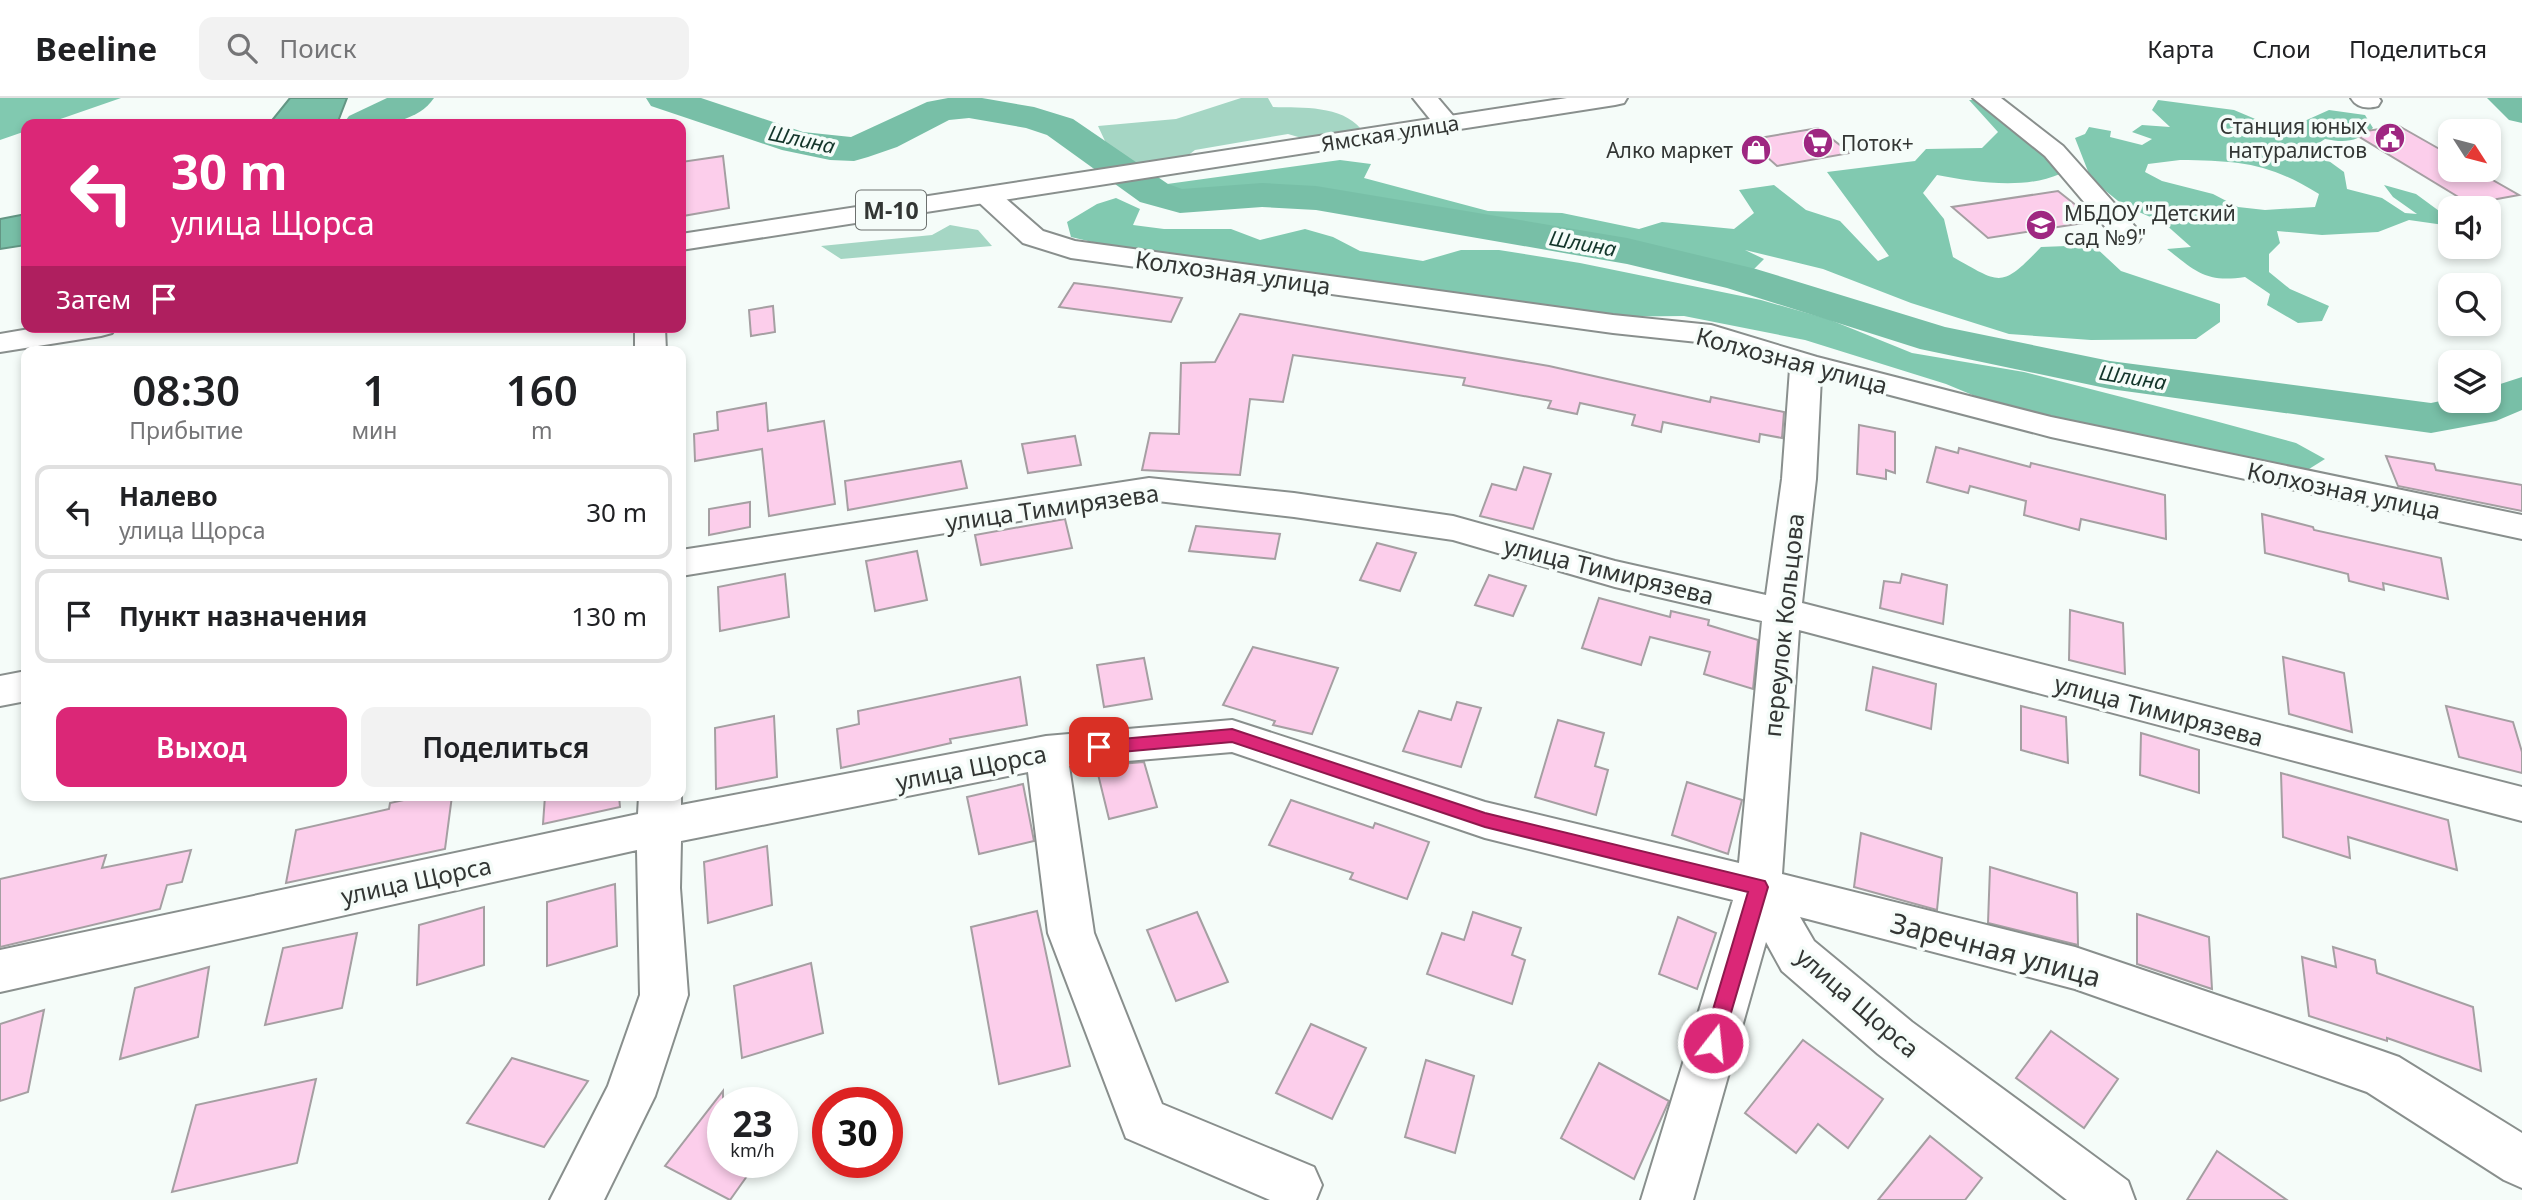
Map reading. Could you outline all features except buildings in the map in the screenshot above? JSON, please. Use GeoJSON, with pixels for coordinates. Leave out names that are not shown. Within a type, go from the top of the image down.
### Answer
{"type":"FeatureCollection","features":[{"type":"Feature","properties":{"kind":"main road"},"geometry":{"type":"LineString","coordinates":[[1425,98],[1447,124]]}},
{"type":"Feature","properties":{"kind":"main road","name":"Ямская улица"},"geometry":{"type":"LineString","coordinates":[[986,196],[1615,98]]}},
{"type":"Feature","properties":{"kind":"main road"},"geometry":{"type":"LineString","coordinates":[[1985,98],[2054,150],[2128,236]]}},
{"type":"Feature","properties":{"kind":"main road","name":"М-10"},"geometry":{"type":"LineString","coordinates":[[686,241],[986,196]]}},
{"type":"Feature","properties":{"kind":"main road","name":"Колхозная улица"},"geometry":{"type":"LineString","coordinates":[[986,196],[1033,237],[1071,249],[1600,323],[1711,334],[1806,364],[2051,427],[2522,527]]}},
{"type":"Feature","properties":{"kind":"main road"},"geometry":{"type":"LineString","coordinates":[[0,343],[63,333]]}},
{"type":"Feature","properties":{"kind":"main road","name":"переулок Кольцова"},"geometry":{"type":"LineString","coordinates":[[1759,887],[1782,612],[1798,479],[1806,364]]}},
{"type":"Feature","properties":{"kind":"main road","name":"улица Тимирязева"},"geometry":{"type":"LineString","coordinates":[[686,562],[1149,489],[1294,505],[1453,528],[1615,574],[1782,612],[2522,804]]}},
{"type":"Feature","properties":{"kind":"main road"},"geometry":{"type":"LineString","coordinates":[[0,691],[21,687]]}},
{"type":"Feature","properties":{"kind":"main road","name":"улица Щорса"},"geometry":{"type":"LineString","coordinates":[[0,971],[660,812],[1046,752],[1232,736],[1485,820],[1759,887],[1798,956],[1895,1038],[2109,1200]]}},
{"type":"Feature","properties":{"kind":"main road"},"geometry":{"type":"LineString","coordinates":[[1046,752],[1071,933],[1144,1121],[1296,1185]]}},
{"type":"Feature","properties":{"kind":"main road"},"geometry":{"type":"LineString","coordinates":[[576,1200],[630,1096],[664,995],[658,888],[660,812]]}},
{"type":"Feature","properties":{"kind":"main road"},"geometry":{"type":"LineString","coordinates":[[1667,1200],[1759,887]]}},
{"type":"Feature","properties":{"kind":"main road","name":"Заречная улица"},"geometry":{"type":"LineString","coordinates":[[1759,887],[2075,968],[2382,1074],[2522,1162]]}},
{"type":"Feature","properties":{"kind":"shaded area"},"geometry":{"type":"Polygon","coordinates":[[[0,98],[121,98],[60,119],[21,119],[21,133],[0,140],[0,98]]]}},
{"type":"Feature","properties":{"kind":"shaded area"},"geometry":{"type":"Polygon","coordinates":[[[290,98],[347,98],[339,119],[273,119],[290,98]]]}},
{"type":"Feature","properties":{"kind":"shaded area"},"geometry":{"type":"Polygon","coordinates":[[[1241,98],[1268,98],[1273,107],[1321,109],[1353,121],[1361,129],[1305,139],[1288,134],[1195,150],[1182,160],[1133,166],[1111,154],[1098,126],[1176,119],[1241,98]]]}},
{"type":"Feature","properties":{"kind":"shaded area"},"geometry":{"type":"Polygon","coordinates":[[[1969,100],[1979,100],[2046,151],[2060,174],[2031,182],[2015,183],[1983,182],[1937,175],[1923,193],[1944,219],[1953,257],[1981,273],[2000,278],[2017,270],[2041,247],[2093,245],[2121,271],[2220,304],[2220,322],[2196,339],[2091,340],[2009,334],[1911,303],[1823,269],[1745,250],[1764,259],[1752,271],[1568,234],[1335,195],[1286,188],[1182,197],[1160,185],[1340,160],[1371,164],[1364,178],[1488,211],[1562,213],[1639,229],[1662,222],[1734,229],[1754,213],[1739,190],[1774,185],[1806,210],[1840,221],[1878,261],[1889,256],[1827,172],[1915,161],[1926,149],[1982,148],[1998,132],[1969,100]]]}},
{"type":"Feature","properties":{"kind":"shaded area"},"geometry":{"type":"Polygon","coordinates":[[[2158,100],[2234,110],[2260,121],[2300,123],[2329,110],[2365,115],[2373,128],[2362,136],[2345,141],[2325,139],[2311,148],[2344,172],[2347,189],[2382,198],[2405,213],[2417,214],[2393,197],[2384,185],[2416,194],[2438,210],[2438,224],[2409,220],[2378,232],[2322,235],[2277,231],[2280,243],[2269,254],[2269,272],[2290,289],[2329,306],[2322,321],[2298,323],[2267,305],[2270,294],[2245,277],[2211,277],[2194,270],[2167,249],[2191,247],[2164,223],[2123,205],[2091,179],[2075,138],[2085,134],[2089,127],[2111,131],[2110,137],[2142,145],[2152,139],[2132,132],[2142,125],[2170,127],[2152,110],[2158,100]],[[2180,160],[2148,164],[2145,172],[2162,181],[2213,194],[2238,207],[2265,210],[2315,207],[2319,194],[2301,183],[2268,169],[2236,163],[2180,160]]]}},
{"type":"Feature","properties":{"kind":"shaded area"},"geometry":{"type":"Polygon","coordinates":[[[1116,198],[1140,209],[1133,225],[1164,229],[1231,229],[1260,240],[1305,229],[1333,237],[1360,251],[1423,261],[1461,250],[1499,250],[1580,263],[1761,300],[1828,319],[1912,353],[2024,372],[2215,421],[2296,443],[2325,459],[2309,469],[2262,466],[1999,406],[1946,384],[1805,340],[1684,316],[1590,317],[1105,245],[1071,237],[1067,222],[1097,204],[1116,198]]]}},
{"type":"Feature","properties":{"kind":"shaded area"},"geometry":{"type":"Polygon","coordinates":[[[21,215],[21,246],[0,249],[0,219],[21,215]]]}},
{"type":"Feature","properties":{"kind":"shaded area"},"geometry":{"type":"Polygon","coordinates":[[[950,225],[978,230],[992,246],[841,259],[821,246],[932,235],[950,225]]]}},
{"type":"Feature","properties":{"kind":"waterway","name":"Шлина"},"geometry":{"type":"LineString","coordinates":[[372,119],[416,98]]}},
{"type":"Feature","properties":{"kind":"waterway","name":"Шлина"},"geometry":{"type":"LineString","coordinates":[[664,98],[796,142],[830,148],[854,149],[883,139],[940,110],[969,107],[1034,118],[1060,127],[1154,193],[1180,201],[1262,195],[1316,198],[1627,251],[1741,278],[1936,339],[2110,375],[2431,418],[2479,410],[2522,392]]}},
{"type":"Feature","properties":{"kind":"waterway","name":"Шлина"},"geometry":{"type":"LineString","coordinates":[[2505,98],[2522,112]]}},
{"type":"Feature","properties":{"kind":"place","name":"Станция юных натуралистов"},"geometry":{"type":"Point","coordinates":[2390,138]}},
{"type":"Feature","properties":{"kind":"place","name":"Поток+"},"geometry":{"type":"Point","coordinates":[1818,143]}},
{"type":"Feature","properties":{"kind":"place","name":"Алко маркет"},"geometry":{"type":"Point","coordinates":[1756,150]}},
{"type":"Feature","properties":{"kind":"place","name":"МБДОУ \"Детский сад №9\""},"geometry":{"type":"Point","coordinates":[2041,225]}},
{"type":"Feature","properties":{"kind":"route"},"geometry":{"type":"LineString","coordinates":[[1099,747],[1232,736],[1485,820],[1759,887],[1713,1043]]}}]}
